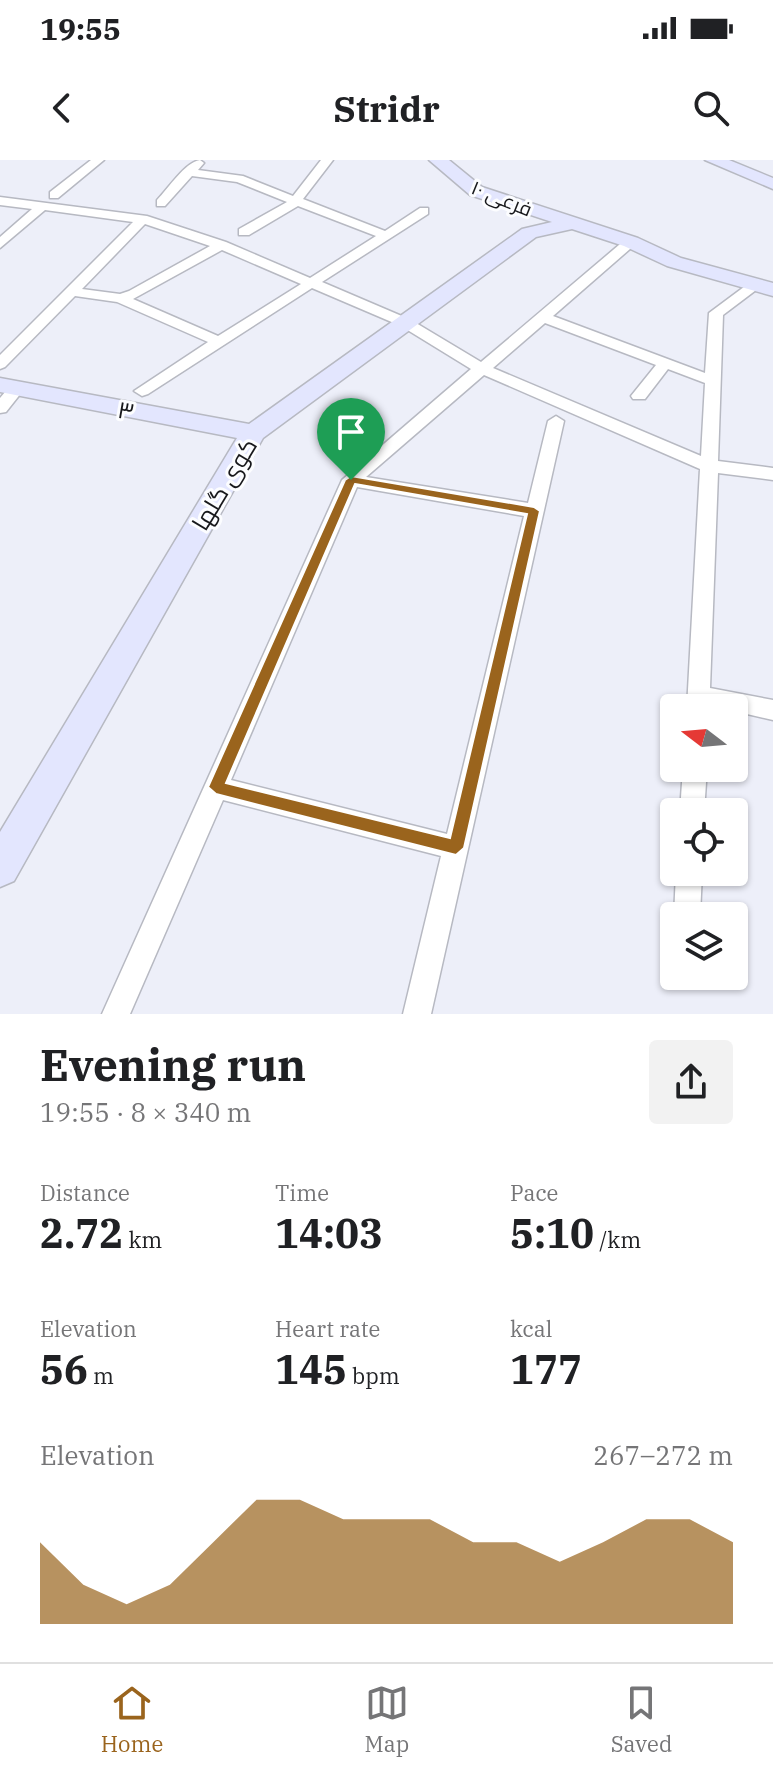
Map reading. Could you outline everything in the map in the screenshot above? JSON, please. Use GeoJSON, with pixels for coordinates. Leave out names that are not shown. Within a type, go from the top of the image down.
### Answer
{"type":"FeatureCollection","features":[{"type":"Feature","properties":{"kind":"street"},"geometry":{"type":"LineString","coordinates":[[54,195],[98,160]]}},
{"type":"Feature","properties":{"kind":"street"},"geometry":{"type":"LineString","coordinates":[[161,203],[201,160]]}},
{"type":"Feature","properties":{"kind":"street"},"geometry":{"type":"LineString","coordinates":[[244,232],[294,203],[327,160]]}},
{"type":"Feature","properties":{"kind":"street","name":"فرعی ۱۰"},"geometry":{"type":"LineString","coordinates":[[438,160],[476,191],[532,222]]}},
{"type":"Feature","properties":{"kind":"street"},"geometry":{"type":"LineString","coordinates":[[714,160],[773,184]]}},
{"type":"Feature","properties":{"kind":"street"},"geometry":{"type":"LineString","coordinates":[[753,160],[773,168]]}},
{"type":"Feature","properties":{"kind":"street"},"geometry":{"type":"LineString","coordinates":[[188,172],[239,179],[294,203],[387,236]]}},
{"type":"Feature","properties":{"kind":"street"},"geometry":{"type":"LineString","coordinates":[[0,201],[143,219],[221,245],[406,323],[482,369],[709,466],[773,474]]}},
{"type":"Feature","properties":{"kind":"street"},"geometry":{"type":"LineString","coordinates":[[0,244],[41,207]]}},
{"type":"Feature","properties":{"kind":"street"},"geometry":{"type":"LineString","coordinates":[[142,391],[424,211]]}},
{"type":"Feature","properties":{"kind":"street"},"geometry":{"type":"LineString","coordinates":[[0,364],[143,219]]}},
{"type":"Feature","properties":{"kind":"street","name":"کوی گلها"},"geometry":{"type":"LineString","coordinates":[[0,868],[253,433],[406,323],[532,222],[573,223],[631,242]]}},
{"type":"Feature","properties":{"kind":"street"},"geometry":{"type":"LineString","coordinates":[[116,1014],[351,480],[631,242],[674,262],[765,287]]}},
{"type":"Feature","properties":{"kind":"street"},"geometry":{"type":"LineString","coordinates":[[120,298],[134,294],[221,245]]}},
{"type":"Feature","properties":{"kind":"street"},"geometry":{"type":"LineString","coordinates":[[698,694],[716,313],[765,287]]}},
{"type":"Feature","properties":{"kind":"street"},"geometry":{"type":"LineString","coordinates":[[73,292],[120,298],[218,341]]}},
{"type":"Feature","properties":{"kind":"street"},"geometry":{"type":"LineString","coordinates":[[543,317],[713,381]]}},
{"type":"Feature","properties":{"kind":"street"},"geometry":{"type":"LineString","coordinates":[[639,396],[665,363]]}},
{"type":"Feature","properties":{"kind":"street"},"geometry":{"type":"LineString","coordinates":[[0,408],[9,387]]}},
{"type":"Feature","properties":{"kind":"street","name":"۳"},"geometry":{"type":"LineString","coordinates":[[9,387],[253,433]]}},
{"type":"Feature","properties":{"kind":"street"},"geometry":{"type":"LineString","coordinates":[[417,1014],[556,421]]}},
{"type":"Feature","properties":{"kind":"street"},"geometry":{"type":"LineString","coordinates":[[351,480],[534,511]]}},
{"type":"Feature","properties":{"kind":"street"},"geometry":{"type":"LineString","coordinates":[[748,707],[773,710]]}},
{"type":"Feature","properties":{"kind":"street"},"geometry":{"type":"LineString","coordinates":[[216,787],[456,848]]}},
{"type":"Feature","properties":{"kind":"route"},"geometry":{"type":"LineString","coordinates":[[351,480],[534,511],[456,848],[216,787],[351,480]]}}]}
